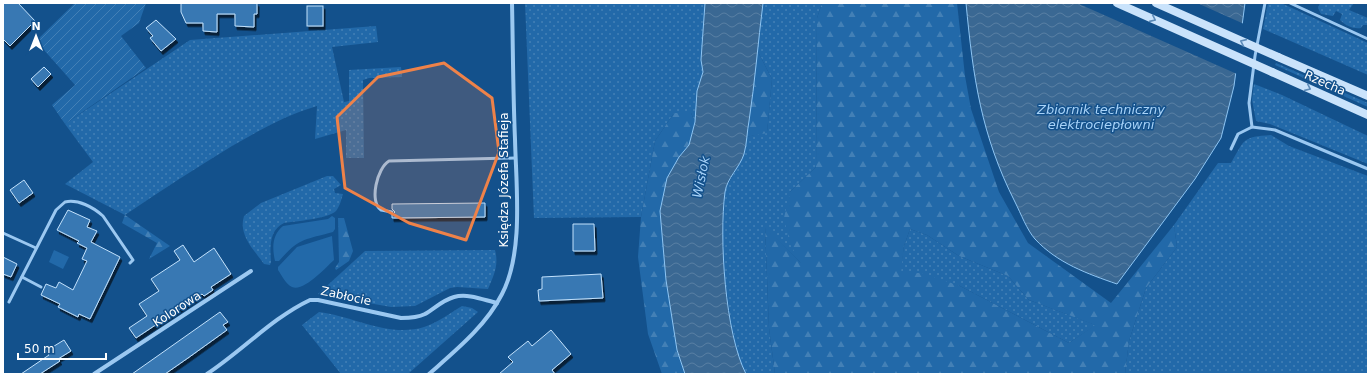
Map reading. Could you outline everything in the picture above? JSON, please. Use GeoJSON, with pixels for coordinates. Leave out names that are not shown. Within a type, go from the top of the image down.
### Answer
{"type":"FeatureCollection","features":[{"type":"Feature","properties":{"kind":"main road","name":"Rzecha"},"geometry":{"type":"LineString","coordinates":[[1117,3],[1368,115]]}},
{"type":"Feature","properties":{"kind":"main road","name":"Rzecha"},"geometry":{"type":"LineString","coordinates":[[1156,3],[1278,58],[1368,96]]}},
{"type":"Feature","properties":{"kind":"street","name":"Księdza Józefa Stafieja"},"geometry":{"type":"LineString","coordinates":[[429,374],[479,326],[497,303],[509,278],[516,239],[512,3]]}},
{"type":"Feature","properties":{"kind":"street","name":"Kolorowa"},"geometry":{"type":"LineString","coordinates":[[94,374],[251,271]]}},
{"type":"Feature","properties":{"kind":"street","name":"Zabłocie"},"geometry":{"type":"LineString","coordinates":[[207,374],[236,354],[254,337],[310,300],[318,300],[401,318],[413,318],[424,314],[445,300],[456,296],[465,296],[497,303]]}},
{"type":"Feature","properties":{"kind":"lane"},"geometry":{"type":"LineString","coordinates":[[1252,127],[1249,103],[1255,56],[1265,3]]}},
{"type":"Feature","properties":{"kind":"lane"},"geometry":{"type":"LineString","coordinates":[[1290,3],[1368,39]]}},
{"type":"Feature","properties":{"kind":"lane"},"geometry":{"type":"LineString","coordinates":[[1230,149],[1238,134],[1252,127],[1275,130],[1368,169]]}},
{"type":"Feature","properties":{"kind":"lane"},"geometry":{"type":"LineString","coordinates":[[392,212],[381,210],[376,203],[378,175],[381,168],[389,161],[515,158]]}},
{"type":"Feature","properties":{"kind":"lane"},"geometry":{"type":"LineString","coordinates":[[10,302],[36,248],[60,205],[70,201],[77,201],[103,216],[133,260],[130,263]]}},
{"type":"Feature","properties":{"kind":"lane"},"geometry":{"type":"LineString","coordinates":[[3,233],[36,248]]}},
{"type":"Feature","properties":{"kind":"lane"},"geometry":{"type":"LineString","coordinates":[[22,277],[41,287]]}},
{"type":"Feature","properties":{"kind":"highlighted area"},"geometry":{"type":"Polygon","coordinates":[[[444,63],[492,98],[499,152],[466,240],[409,223],[345,188],[337,117],[378,77],[444,63]]]}},
{"type":"Feature","properties":{"kind":"green space"},"geometry":{"type":"Polygon","coordinates":[[[75,3],[146,3],[139,23],[121,36],[146,68],[65,124],[52,105],[75,85],[36,41],[75,3]]]}},
{"type":"Feature","properties":{"kind":"green space"},"geometry":{"type":"Polygon","coordinates":[[[525,3],[705,3],[701,60],[703,72],[697,91],[695,122],[691,113],[674,113],[655,141],[641,217],[534,218],[525,3]]]}},
{"type":"Feature","properties":{"kind":"green space"},"geometry":{"type":"Polygon","coordinates":[[[763,3],[822,3],[817,18],[816,167],[790,192],[803,265],[765,227],[769,328],[775,374],[746,374],[739,361],[731,322],[725,279],[723,236],[725,190],[744,154],[746,137],[767,132],[772,79],[757,50],[763,3]]]}},
{"type":"Feature","properties":{"kind":"green space"},"geometry":{"type":"Polygon","coordinates":[[[822,3],[957,3],[965,76],[971,109],[999,192],[1028,243],[1111,303],[1174,225],[1177,247],[1146,288],[1129,341],[1125,374],[775,374],[769,328],[765,226],[801,263],[790,244],[784,218],[790,192],[816,167],[817,18],[822,3]],[[910,229],[904,246],[901,273],[922,273],[960,286],[1069,343],[1095,325],[1029,300],[1008,276],[959,256],[927,235],[910,229]]]}},
{"type":"Feature","properties":{"kind":"green space"},"geometry":{"type":"Polygon","coordinates":[[[1268,3],[1281,3],[1368,43],[1368,75],[1263,29],[1268,3]]]}},
{"type":"Feature","properties":{"kind":"green space"},"geometry":{"type":"Polygon","coordinates":[[[1320,3],[1354,3],[1349,10],[1368,18],[1368,25],[1363,25],[1361,28],[1350,27],[1340,20],[1342,14],[1336,11],[1333,16],[1321,14],[1318,8],[1320,3]]]}},
{"type":"Feature","properties":{"kind":"green space"},"geometry":{"type":"Polygon","coordinates":[[[376,26],[378,42],[332,47],[344,102],[349,101],[349,70],[401,67],[402,77],[369,78],[363,80],[364,158],[346,158],[346,130],[315,139],[317,106],[284,118],[242,140],[125,215],[65,184],[93,162],[65,124],[190,40],[376,26]]]}},
{"type":"Feature","properties":{"kind":"green space"},"geometry":{"type":"Polygon","coordinates":[[[757,50],[772,79],[767,133],[746,137],[757,50]]]}},
{"type":"Feature","properties":{"kind":"green space"},"geometry":{"type":"Polygon","coordinates":[[[1276,63],[1368,103],[1368,107],[1275,65],[1276,63]]]}},
{"type":"Feature","properties":{"kind":"green space"},"geometry":{"type":"Polygon","coordinates":[[[1254,84],[1282,95],[1368,136],[1368,164],[1270,124],[1256,121],[1252,100],[1254,84]]]}},
{"type":"Feature","properties":{"kind":"green space"},"geometry":{"type":"Polygon","coordinates":[[[674,113],[691,113],[695,122],[689,145],[679,157],[660,211],[677,350],[685,374],[662,374],[648,334],[638,257],[641,217],[655,141],[674,113]]]}},
{"type":"Feature","properties":{"kind":"green space"},"geometry":{"type":"Polygon","coordinates":[[[1271,135],[1289,146],[1368,176],[1368,374],[1125,374],[1129,341],[1146,288],[1177,247],[1174,225],[1218,163],[1231,163],[1242,144],[1249,138],[1271,135]]]}},
{"type":"Feature","properties":{"kind":"green space"},"geometry":{"type":"Polygon","coordinates":[[[327,176],[333,176],[341,185],[334,189],[335,193],[343,194],[336,211],[326,216],[284,223],[279,226],[273,234],[270,251],[270,265],[264,264],[245,236],[243,230],[244,216],[261,203],[327,176]]]}},
{"type":"Feature","properties":{"kind":"green space"},"geometry":{"type":"Polygon","coordinates":[[[125,215],[170,246],[149,259],[157,243],[122,223],[125,215]]]}},
{"type":"Feature","properties":{"kind":"green space"},"geometry":{"type":"Polygon","coordinates":[[[332,216],[335,218],[335,229],[333,232],[308,239],[297,244],[279,261],[275,261],[273,251],[274,242],[277,233],[283,226],[328,219],[332,216]]]}},
{"type":"Feature","properties":{"kind":"green space"},"geometry":{"type":"Polygon","coordinates":[[[338,218],[344,218],[353,251],[349,261],[336,270],[335,268],[339,262],[338,218]]]}},
{"type":"Feature","properties":{"kind":"green space"},"geometry":{"type":"Polygon","coordinates":[[[910,229],[927,235],[959,256],[1008,276],[1029,300],[1096,325],[1069,343],[960,286],[900,273],[904,246],[910,229]]]}},
{"type":"Feature","properties":{"kind":"green space"},"geometry":{"type":"Polygon","coordinates":[[[332,236],[334,260],[308,283],[297,288],[292,287],[284,280],[278,270],[278,267],[297,247],[332,236]]]}},
{"type":"Feature","properties":{"kind":"green space"},"geometry":{"type":"Polygon","coordinates":[[[54,250],[69,257],[63,269],[49,262],[54,250]]]}},
{"type":"Feature","properties":{"kind":"green space"},"geometry":{"type":"Polygon","coordinates":[[[495,250],[496,265],[488,289],[450,288],[415,306],[391,307],[318,294],[365,251],[495,250]]]}},
{"type":"Feature","properties":{"kind":"green space"},"geometry":{"type":"Polygon","coordinates":[[[462,306],[472,308],[478,312],[408,374],[341,374],[302,325],[319,312],[385,328],[411,330],[434,323],[462,306]]]}},
{"type":"Feature","properties":{"kind":"water","name":"Wisłok"},"geometry":{"type":"Polygon","coordinates":[[[705,3],[763,3],[745,150],[740,163],[726,187],[723,211],[723,259],[725,285],[733,335],[746,374],[685,374],[677,350],[666,280],[660,211],[667,178],[679,157],[689,145],[695,122],[697,91],[703,72],[701,60],[705,3]]]}},
{"type":"Feature","properties":{"kind":"water","name":"Zbiornik techniczny elektrociepłowni"},"geometry":{"type":"Polygon","coordinates":[[[966,3],[1245,3],[1234,86],[1221,138],[1195,179],[1117,284],[1084,272],[1053,255],[1035,239],[1027,227],[1003,177],[986,129],[980,105],[972,56],[966,3]]]}},
{"type":"Feature","properties":{"kind":"pier"},"geometry":{"type":"Polygon","coordinates":[[[1077,3],[1197,3],[1244,24],[1237,74],[1077,3]]]}},
{"type":"Feature","properties":{"kind":"building"},"geometry":{"type":"Polygon","coordinates":[[[3,3],[18,3],[35,21],[10,46],[3,39],[3,3]]]}},
{"type":"Feature","properties":{"kind":"building"},"geometry":{"type":"Polygon","coordinates":[[[181,3],[257,3],[257,14],[254,14],[254,27],[235,26],[235,14],[217,14],[217,32],[203,31],[203,23],[186,23],[181,12],[181,3]]]}},
{"type":"Feature","properties":{"kind":"building"},"geometry":{"type":"Polygon","coordinates":[[[307,6],[323,6],[323,26],[307,26],[307,6]]]}},
{"type":"Feature","properties":{"kind":"building"},"geometry":{"type":"Polygon","coordinates":[[[156,20],[176,39],[161,51],[150,38],[153,36],[146,28],[156,20]]]}},
{"type":"Feature","properties":{"kind":"building"},"geometry":{"type":"Polygon","coordinates":[[[44,67],[51,74],[38,87],[31,79],[44,67]]]}},
{"type":"Feature","properties":{"kind":"building"},"geometry":{"type":"Polygon","coordinates":[[[24,180],[33,193],[19,203],[10,190],[24,180]]]}},
{"type":"Feature","properties":{"kind":"building"},"geometry":{"type":"Polygon","coordinates":[[[485,203],[485,217],[392,218],[392,215],[395,212],[392,209],[392,204],[485,203]]]}},
{"type":"Feature","properties":{"kind":"building"},"geometry":{"type":"Polygon","coordinates":[[[68,210],[90,220],[87,227],[97,231],[91,242],[120,257],[90,319],[79,314],[78,317],[58,307],[60,304],[41,295],[46,284],[56,288],[59,282],[73,290],[87,261],[82,259],[87,248],[77,243],[79,241],[57,230],[68,210]]]}},
{"type":"Feature","properties":{"kind":"building"},"geometry":{"type":"Polygon","coordinates":[[[573,224],[594,224],[595,251],[573,251],[573,224]]]}},
{"type":"Feature","properties":{"kind":"building"},"geometry":{"type":"Polygon","coordinates":[[[183,245],[194,262],[214,248],[231,274],[211,287],[213,290],[204,296],[202,294],[136,338],[129,328],[147,316],[139,304],[159,291],[151,279],[180,260],[174,251],[183,245]]]}},
{"type":"Feature","properties":{"kind":"building"},"geometry":{"type":"Polygon","coordinates":[[[3,257],[17,264],[11,277],[3,274],[3,257]]]}},
{"type":"Feature","properties":{"kind":"building"},"geometry":{"type":"Polygon","coordinates":[[[601,274],[603,298],[539,301],[538,290],[542,289],[542,277],[601,274]]]}},
{"type":"Feature","properties":{"kind":"building"},"geometry":{"type":"Polygon","coordinates":[[[220,312],[228,322],[223,325],[227,330],[188,358],[165,374],[132,374],[220,312]]]}},
{"type":"Feature","properties":{"kind":"building"},"geometry":{"type":"Polygon","coordinates":[[[551,330],[571,354],[552,370],[555,374],[499,374],[513,362],[508,357],[528,341],[532,346],[551,330]]]}},
{"type":"Feature","properties":{"kind":"building"},"geometry":{"type":"Polygon","coordinates":[[[64,340],[71,351],[58,359],[60,361],[40,374],[21,374],[49,355],[46,351],[64,340]]]}}]}
